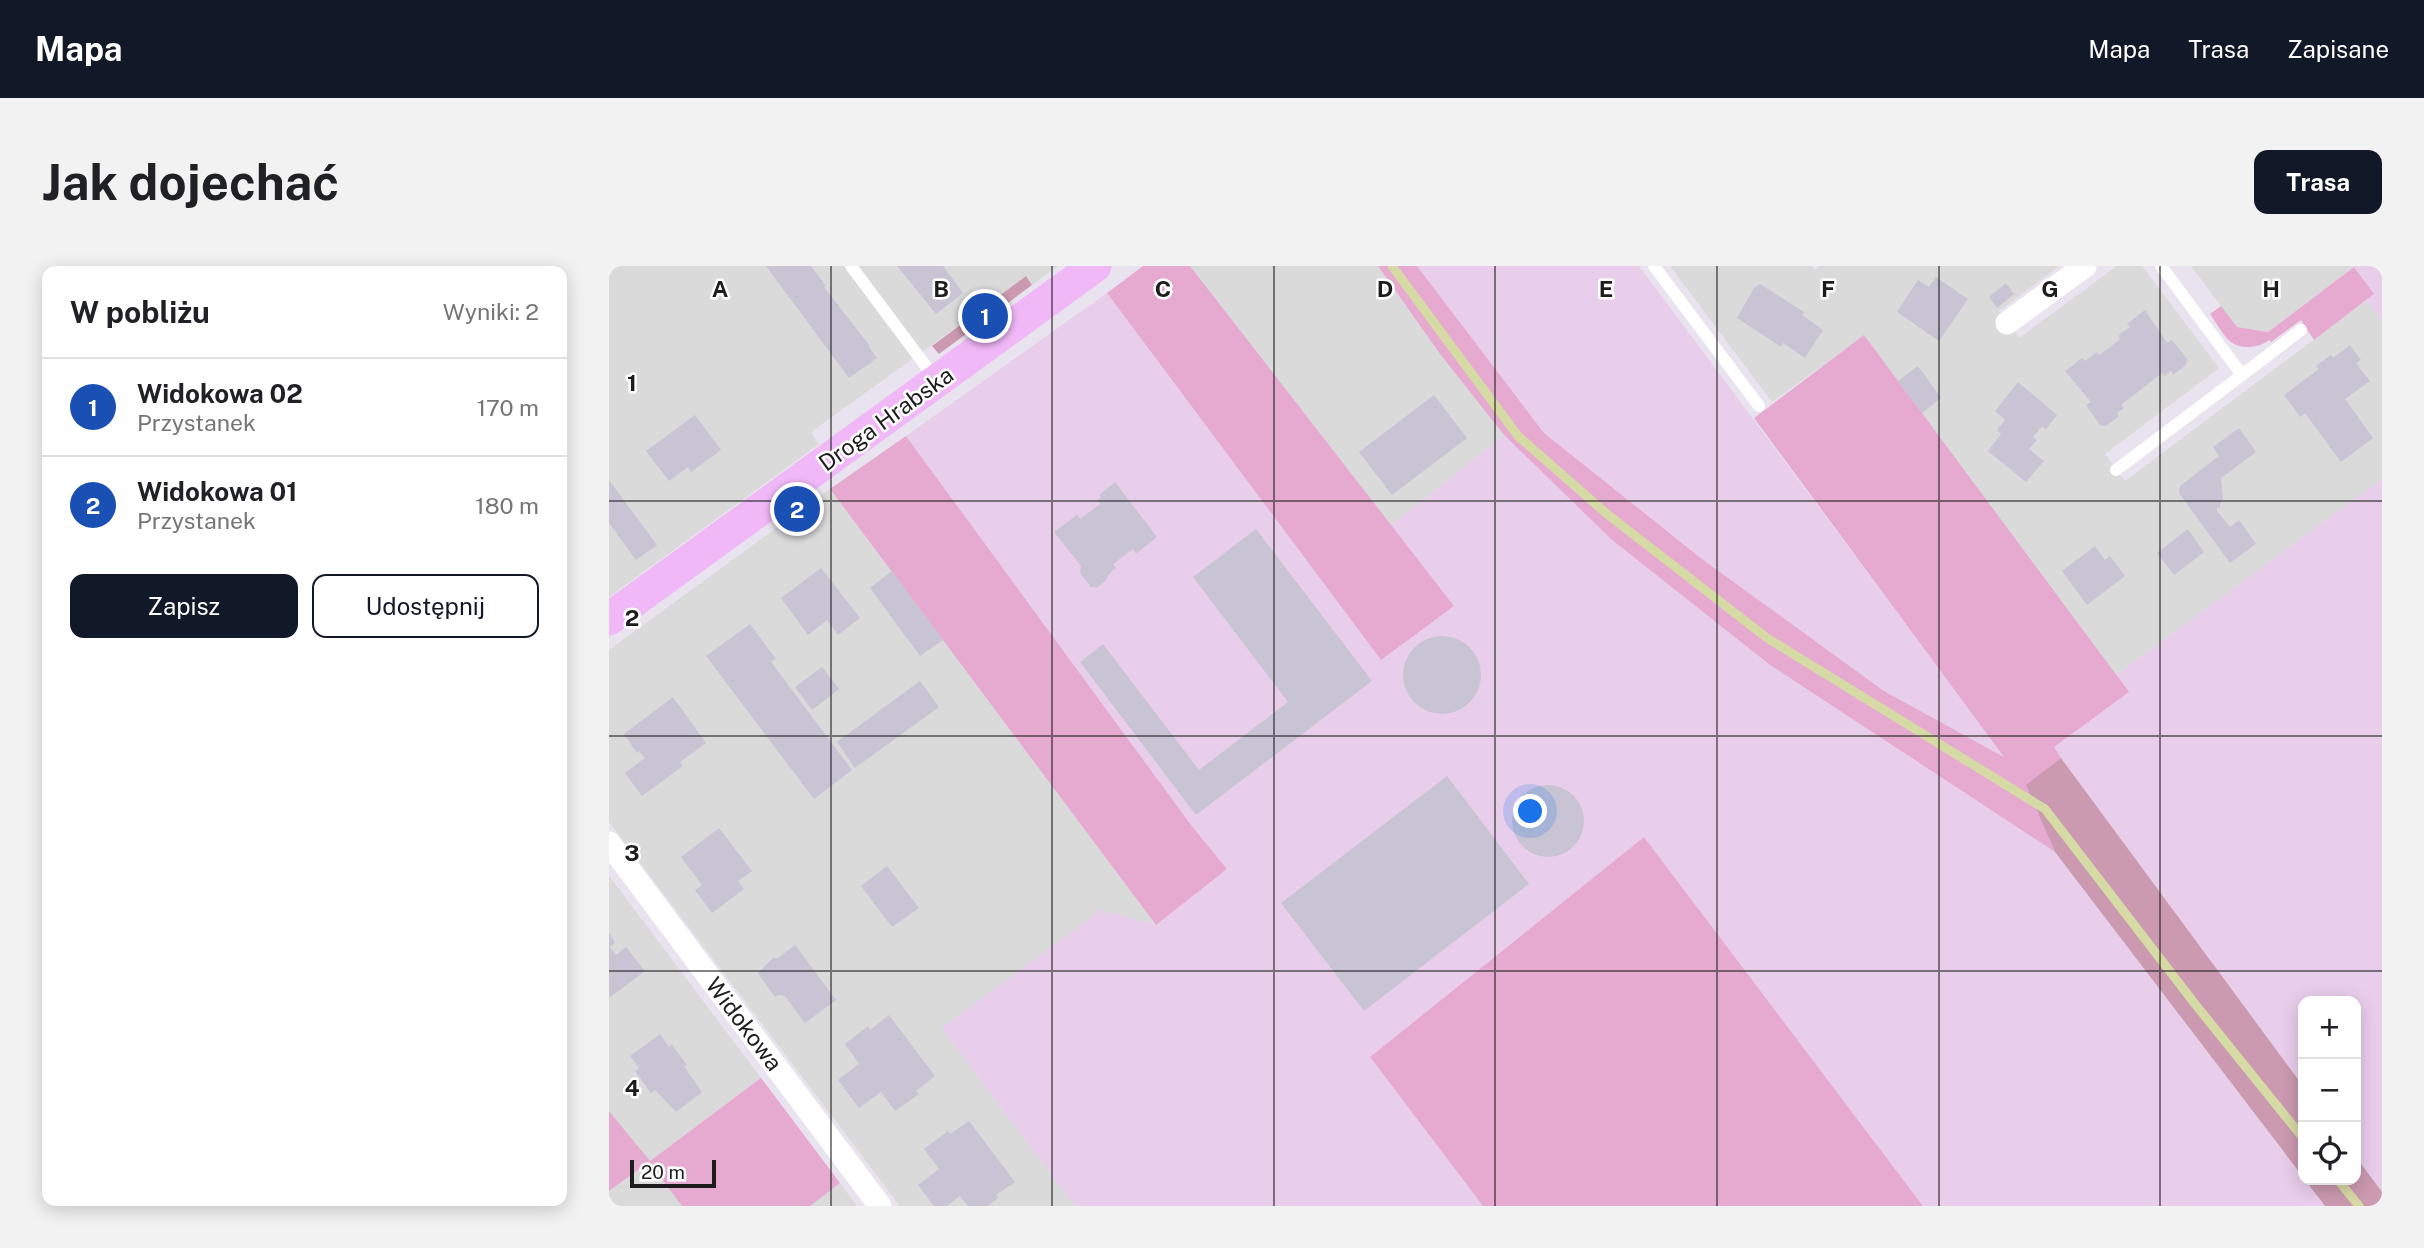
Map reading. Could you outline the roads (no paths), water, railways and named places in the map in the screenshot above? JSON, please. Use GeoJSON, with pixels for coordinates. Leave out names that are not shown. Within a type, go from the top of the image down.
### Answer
{"type":"FeatureCollection","features":[{"type":"Feature","properties":{"kind":"street","name":"Droga Hrabska"},"geometry":{"type":"LineString","coordinates":[[609,620],[1095,266]]}},
{"type":"Feature","properties":{"kind":"street"},"geometry":{"type":"LineString","coordinates":[[2007,323],[2085,266]]}},
{"type":"Feature","properties":{"kind":"street","name":"Widokowa"},"geometry":{"type":"LineString","coordinates":[[609,843],[880,1206]]}},
{"type":"Feature","properties":{"kind":"lane"},"geometry":{"type":"LineString","coordinates":[[851,266],[938,381]]}},
{"type":"Feature","properties":{"kind":"lane"},"geometry":{"type":"LineString","coordinates":[[1654,266],[1759,406]]}},
{"type":"Feature","properties":{"kind":"lane"},"geometry":{"type":"LineString","coordinates":[[2161,266],[2242,375]]}},
{"type":"Feature","properties":{"kind":"lane"},"geometry":{"type":"LineString","coordinates":[[2116,470],[2301,330]]}},
{"type":"Feature","properties":{"kind":"waterway"},"geometry":{"type":"LineString","coordinates":[[1392,266],[1518,436],[1607,514],[1767,638],[2045,809],[2195,1004],[2298,1132]]}},
{"type":"Feature","properties":{"kind":"waterway"},"geometry":{"type":"LineString","coordinates":[[2342,1185],[2359,1206]]}},
{"type":"Feature","properties":{"kind":"place","name":"Widokowa 02"},"geometry":{"type":"Point","coordinates":[985,316]}},
{"type":"Feature","properties":{"kind":"place","name":"Widokowa 01"},"geometry":{"type":"Point","coordinates":[797,509]}}]}
